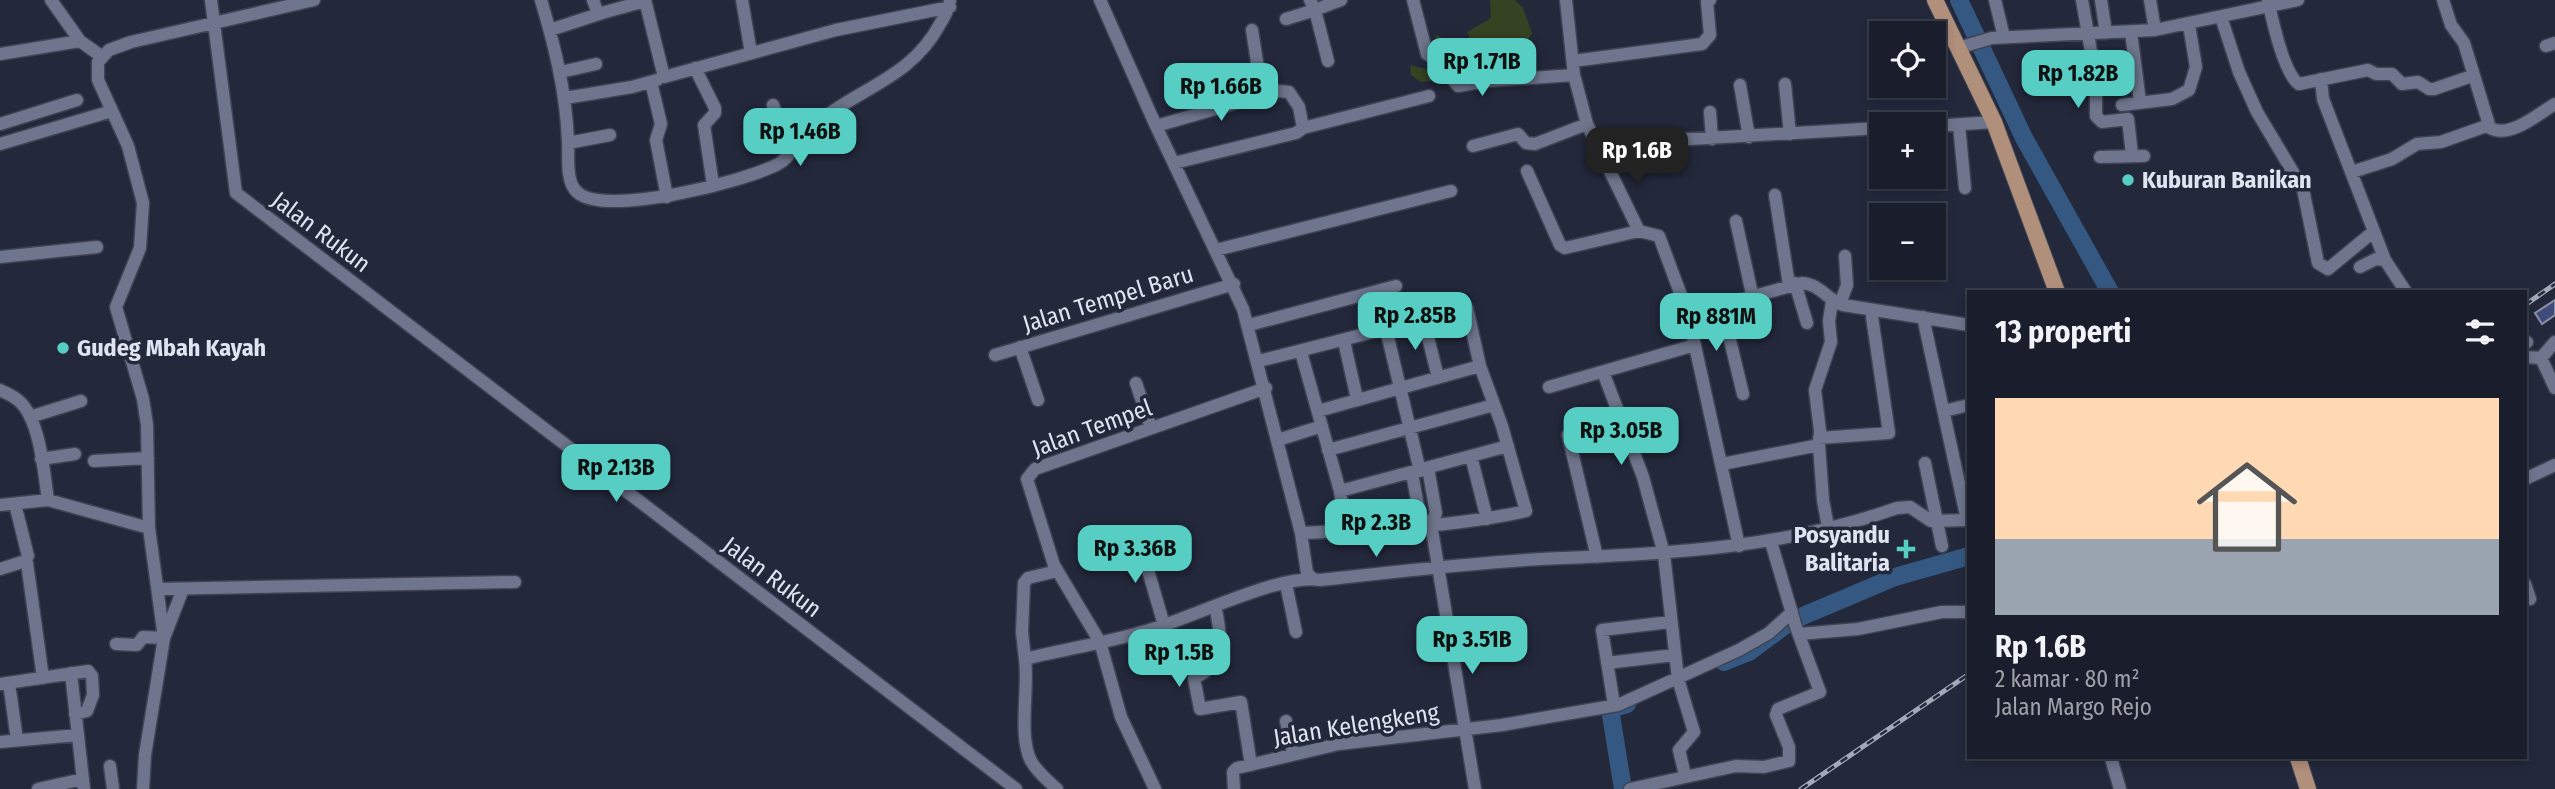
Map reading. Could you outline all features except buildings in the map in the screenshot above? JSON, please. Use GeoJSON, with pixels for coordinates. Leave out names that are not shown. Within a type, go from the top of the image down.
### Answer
{"type":"FeatureCollection","features":[{"type":"Feature","properties":{"kind":"main road"},"geometry":{"type":"LineString","coordinates":[[1935,0],[1972,43],[1994,122],[2056,290]]}},
{"type":"Feature","properties":{"kind":"main road"},"geometry":{"type":"LineString","coordinates":[[2298,759],[2308,789]]}},
{"type":"Feature","properties":{"kind":"street"},"geometry":{"type":"LineString","coordinates":[[51,0],[80,41],[102,56]]}},
{"type":"Feature","properties":{"kind":"street"},"geometry":{"type":"LineString","coordinates":[[211,0],[213,21]]}},
{"type":"Feature","properties":{"kind":"street"},"geometry":{"type":"LineString","coordinates":[[164,638],[149,528],[148,458],[143,399],[116,307],[140,248],[142,203],[134,164],[98,80],[98,62],[117,46],[213,21],[314,0]]}},
{"type":"Feature","properties":{"kind":"street"},"geometry":{"type":"LineString","coordinates":[[541,0],[561,72],[572,181],[578,193],[619,201],[667,197],[774,167],[822,118],[909,65],[935,35],[950,4]]}},
{"type":"Feature","properties":{"kind":"street"},"geometry":{"type":"LineString","coordinates":[[593,0],[597,11],[602,13]]}},
{"type":"Feature","properties":{"kind":"street"},"geometry":{"type":"LineString","coordinates":[[550,30],[645,0],[664,77]]}},
{"type":"Feature","properties":{"kind":"street"},"geometry":{"type":"LineString","coordinates":[[742,0],[751,53]]}},
{"type":"Feature","properties":{"kind":"street"},"geometry":{"type":"LineString","coordinates":[[1100,0],[1156,126],[1234,284],[1259,361],[1301,533],[1307,573],[1311,578]]}},
{"type":"Feature","properties":{"kind":"street"},"geometry":{"type":"LineString","coordinates":[[1286,19],[1312,5],[1341,0]]}},
{"type":"Feature","properties":{"kind":"street"},"geometry":{"type":"LineString","coordinates":[[1413,0],[1426,54],[1438,62],[1458,86],[1702,44],[1710,35],[1707,10],[1707,2],[1710,0]]}},
{"type":"Feature","properties":{"kind":"street"},"geometry":{"type":"LineString","coordinates":[[1566,0],[1574,68],[1587,124],[1605,156],[1639,231]]}},
{"type":"Feature","properties":{"kind":"street"},"geometry":{"type":"LineString","coordinates":[[1995,0],[2004,37]]}},
{"type":"Feature","properties":{"kind":"street"},"geometry":{"type":"LineString","coordinates":[[2082,0],[2096,80],[2095,116],[2102,122],[2128,119],[2138,156],[2100,158]]}},
{"type":"Feature","properties":{"kind":"street"},"geometry":{"type":"LineString","coordinates":[[2101,0],[2106,33]]}},
{"type":"Feature","properties":{"kind":"street"},"geometry":{"type":"LineString","coordinates":[[2150,0],[2155,30]]}},
{"type":"Feature","properties":{"kind":"street"},"geometry":{"type":"LineString","coordinates":[[1972,43],[2004,37],[2155,30],[2221,18],[2269,3],[2298,0]]}},
{"type":"Feature","properties":{"kind":"street"},"geometry":{"type":"LineString","coordinates":[[2443,0],[2451,25],[2464,43],[2472,76],[2493,131],[2509,129],[2555,104]]}},
{"type":"Feature","properties":{"kind":"street"},"geometry":{"type":"LineString","coordinates":[[2269,3],[2295,82],[2306,84],[2368,70],[2376,74],[2392,74],[2402,84],[2418,82],[2434,89],[2472,76]]}},
{"type":"Feature","properties":{"kind":"street"},"geometry":{"type":"LineString","coordinates":[[565,97],[650,82],[836,30],[950,4]]}},
{"type":"Feature","properties":{"kind":"street"},"geometry":{"type":"LineString","coordinates":[[1312,5],[1328,61]]}},
{"type":"Feature","properties":{"kind":"street"},"geometry":{"type":"LineString","coordinates":[[2221,18],[2239,72],[2257,112],[2302,188],[2318,263],[2328,269],[2373,233]]}},
{"type":"Feature","properties":{"kind":"street","name":"Jalan Rukun"},"geometry":{"type":"LineString","coordinates":[[213,21],[236,193],[1016,789]]}},
{"type":"Feature","properties":{"kind":"street"},"geometry":{"type":"LineString","coordinates":[[2122,105],[2172,99],[2189,90],[2196,67],[2189,25]]}},
{"type":"Feature","properties":{"kind":"street"},"geometry":{"type":"LineString","coordinates":[[1252,30],[1262,94]]}},
{"type":"Feature","properties":{"kind":"street"},"geometry":{"type":"LineString","coordinates":[[2131,32],[2140,103]]}},
{"type":"Feature","properties":{"kind":"street"},"geometry":{"type":"LineString","coordinates":[[0,54],[80,41]]}},
{"type":"Feature","properties":{"kind":"street"},"geometry":{"type":"LineString","coordinates":[[561,72],[596,64]]}},
{"type":"Feature","properties":{"kind":"street"},"geometry":{"type":"LineString","coordinates":[[695,68],[715,108],[715,113],[704,125],[713,185]]}},
{"type":"Feature","properties":{"kind":"street"},"geometry":{"type":"LineString","coordinates":[[2321,79],[2323,99],[2373,233],[2385,260],[2405,290]]}},
{"type":"Feature","properties":{"kind":"street"},"geometry":{"type":"LineString","coordinates":[[650,82],[661,124],[656,139],[667,197]]}},
{"type":"Feature","properties":{"kind":"street"},"geometry":{"type":"LineString","coordinates":[[1785,84],[1790,134]]}},
{"type":"Feature","properties":{"kind":"street"},"geometry":{"type":"LineString","coordinates":[[1740,85],[1749,137]]}},
{"type":"Feature","properties":{"kind":"street"},"geometry":{"type":"LineString","coordinates":[[1156,126],[1262,94],[1289,92],[1299,107],[1303,128]]}},
{"type":"Feature","properties":{"kind":"street"},"geometry":{"type":"LineString","coordinates":[[1174,163],[1429,96]]}},
{"type":"Feature","properties":{"kind":"street"},"geometry":{"type":"LineString","coordinates":[[0,124],[77,100]]}},
{"type":"Feature","properties":{"kind":"street"},"geometry":{"type":"LineString","coordinates":[[773,105],[791,152]]}},
{"type":"Feature","properties":{"kind":"street"},"geometry":{"type":"LineString","coordinates":[[0,145],[112,111]]}},
{"type":"Feature","properties":{"kind":"street"},"geometry":{"type":"LineString","coordinates":[[1710,112],[1712,139]]}},
{"type":"Feature","properties":{"kind":"street"},"geometry":{"type":"LineString","coordinates":[[1946,126],[1994,122]]}},
{"type":"Feature","properties":{"kind":"street"},"geometry":{"type":"LineString","coordinates":[[1473,146],[1518,134],[1527,143],[1535,144],[1587,124]]}},
{"type":"Feature","properties":{"kind":"street"},"geometry":{"type":"LineString","coordinates":[[1959,125],[1965,188]]}},
{"type":"Feature","properties":{"kind":"street"},"geometry":{"type":"LineString","coordinates":[[2352,172],[2392,159],[2417,144],[2441,142],[2489,125]]}},
{"type":"Feature","properties":{"kind":"street"},"geometry":{"type":"LineString","coordinates":[[1605,156],[1635,144],[1869,129]]}},
{"type":"Feature","properties":{"kind":"street"},"geometry":{"type":"LineString","coordinates":[[568,143],[610,135]]}},
{"type":"Feature","properties":{"kind":"street"},"geometry":{"type":"LineString","coordinates":[[1527,171],[1560,245],[1565,248],[1639,231],[1659,236],[1688,314],[1739,546]]}},
{"type":"Feature","properties":{"kind":"street"},"geometry":{"type":"LineString","coordinates":[[1216,250],[1451,191]]}},
{"type":"Feature","properties":{"kind":"street"},"geometry":{"type":"LineString","coordinates":[[1775,195],[1792,284],[1807,323]]}},
{"type":"Feature","properties":{"kind":"street"},"geometry":{"type":"LineString","coordinates":[[1736,221],[1752,295]]}},
{"type":"Feature","properties":{"kind":"street"},"geometry":{"type":"LineString","coordinates":[[0,257],[97,247]]}},
{"type":"Feature","properties":{"kind":"street"},"geometry":{"type":"LineString","coordinates":[[1828,527],[1823,500],[1815,390],[1830,342],[1829,321],[1836,302],[1847,285],[1845,256]]}},
{"type":"Feature","properties":{"kind":"street"},"geometry":{"type":"LineString","coordinates":[[2360,267],[2376,259],[2385,260]]}},
{"type":"Feature","properties":{"kind":"street","name":"Jalan Tempel Baru"},"geometry":{"type":"LineString","coordinates":[[995,355],[1234,284]]}},
{"type":"Feature","properties":{"kind":"street"},"geometry":{"type":"LineString","coordinates":[[1688,314],[1792,284],[1814,285],[1836,302],[1967,325]]}},
{"type":"Feature","properties":{"kind":"street"},"geometry":{"type":"LineString","coordinates":[[1249,326],[1396,286]]}},
{"type":"Feature","properties":{"kind":"street"},"geometry":{"type":"LineString","coordinates":[[1721,303],[1743,394]]}},
{"type":"Feature","properties":{"kind":"street"},"geometry":{"type":"LineString","coordinates":[[1259,361],[1467,308],[1480,366],[1508,446],[1526,511],[1488,519],[1347,532],[1301,533]]}},
{"type":"Feature","properties":{"kind":"street"},"geometry":{"type":"LineString","coordinates":[[1722,464],[1819,442],[1889,433],[1871,310]]}},
{"type":"Feature","properties":{"kind":"street"},"geometry":{"type":"LineString","coordinates":[[1923,317],[1967,515]]}},
{"type":"Feature","properties":{"kind":"street"},"geometry":{"type":"LineString","coordinates":[[1423,318],[1438,377]]}},
{"type":"Feature","properties":{"kind":"street"},"geometry":{"type":"LineString","coordinates":[[1386,329],[1420,471],[1419,517],[1431,524]]}},
{"type":"Feature","properties":{"kind":"street"},"geometry":{"type":"LineString","coordinates":[[1344,341],[1357,399]]}},
{"type":"Feature","properties":{"kind":"street"},"geometry":{"type":"LineString","coordinates":[[2541,358],[2555,342]]}},
{"type":"Feature","properties":{"kind":"street"},"geometry":{"type":"LineString","coordinates":[[93,352],[126,343]]}},
{"type":"Feature","properties":{"kind":"street"},"geometry":{"type":"LineString","coordinates":[[1549,387],[1695,345]]}},
{"type":"Feature","properties":{"kind":"street"},"geometry":{"type":"LineString","coordinates":[[1020,347],[1038,400]]}},
{"type":"Feature","properties":{"kind":"street"},"geometry":{"type":"LineString","coordinates":[[1301,352],[1340,491],[1347,532]]}},
{"type":"Feature","properties":{"kind":"street"},"geometry":{"type":"LineString","coordinates":[[2527,357],[2541,358]]}},
{"type":"Feature","properties":{"kind":"street"},"geometry":{"type":"LineString","coordinates":[[2541,358],[2555,388]]}},
{"type":"Feature","properties":{"kind":"street"},"geometry":{"type":"LineString","coordinates":[[1318,411],[1480,366]]}},
{"type":"Feature","properties":{"kind":"street"},"geometry":{"type":"LineString","coordinates":[[1603,372],[1643,477],[1664,554],[1674,655],[1693,732],[1679,750],[1685,775]]}},
{"type":"Feature","properties":{"kind":"street"},"geometry":{"type":"LineString","coordinates":[[1136,383],[1151,428]]}},
{"type":"Feature","properties":{"kind":"street","name":"Jalan Tempel"},"geometry":{"type":"LineString","coordinates":[[1155,789],[1121,717],[1100,642],[1057,570],[1028,488],[1029,473],[1035,468],[1265,388]]}},
{"type":"Feature","properties":{"kind":"street"},"geometry":{"type":"LineString","coordinates":[[0,390],[18,399],[30,417],[48,500]]}},
{"type":"Feature","properties":{"kind":"street"},"geometry":{"type":"LineString","coordinates":[[30,417],[81,401]]}},
{"type":"Feature","properties":{"kind":"street"},"geometry":{"type":"LineString","coordinates":[[1328,450],[1494,405]]}},
{"type":"Feature","properties":{"kind":"street"},"geometry":{"type":"LineString","coordinates":[[1944,411],[1967,405]]}},
{"type":"Feature","properties":{"kind":"street"},"geometry":{"type":"LineString","coordinates":[[1278,440],[1322,426]]}},
{"type":"Feature","properties":{"kind":"street"},"geometry":{"type":"LineString","coordinates":[[1569,435],[1597,557]]}},
{"type":"Feature","properties":{"kind":"street"},"geometry":{"type":"LineString","coordinates":[[1340,491],[1508,446]]}},
{"type":"Feature","properties":{"kind":"street"},"geometry":{"type":"LineString","coordinates":[[41,459],[75,454]]}},
{"type":"Feature","properties":{"kind":"street"},"geometry":{"type":"LineString","coordinates":[[1471,456],[1488,519]]}},
{"type":"Feature","properties":{"kind":"street"},"geometry":{"type":"LineString","coordinates":[[94,461],[148,458]]}},
{"type":"Feature","properties":{"kind":"street"},"geometry":{"type":"LineString","coordinates":[[1925,463],[1942,546]]}},
{"type":"Feature","properties":{"kind":"street"},"geometry":{"type":"LineString","coordinates":[[2527,478],[2555,465]]}},
{"type":"Feature","properties":{"kind":"street"},"geometry":{"type":"LineString","coordinates":[[0,505],[48,500],[149,528]]}},
{"type":"Feature","properties":{"kind":"street"},"geometry":{"type":"LineString","coordinates":[[15,503],[28,556]]}},
{"type":"Feature","properties":{"kind":"street"},"geometry":{"type":"LineString","coordinates":[[1025,659],[1164,625],[1216,606],[1311,578],[1320,580],[1541,559],[1664,554],[1739,546],[1770,542],[1897,508],[1910,508],[1925,519],[1937,522],[1967,520]]}},
{"type":"Feature","properties":{"kind":"street"},"geometry":{"type":"LineString","coordinates":[[1431,524],[1475,789]]}},
{"type":"Feature","properties":{"kind":"street"},"geometry":{"type":"LineString","coordinates":[[1138,536],[1164,625]]}},
{"type":"Feature","properties":{"kind":"street"},"geometry":{"type":"LineString","coordinates":[[1630,789],[1736,766],[1779,765],[1789,761],[1789,747],[1776,715],[1778,709],[1819,694],[1819,686],[1797,631],[1770,542]]}},
{"type":"Feature","properties":{"kind":"street"},"geometry":{"type":"LineString","coordinates":[[0,569],[27,563],[43,678]]}},
{"type":"Feature","properties":{"kind":"street"},"geometry":{"type":"LineString","coordinates":[[1057,570],[1028,578],[1024,583],[1022,632],[1027,678],[1025,747],[1032,763],[1057,789]]}},
{"type":"Feature","properties":{"kind":"street"},"geometry":{"type":"LineString","coordinates":[[158,589],[515,582]]}},
{"type":"Feature","properties":{"kind":"street"},"geometry":{"type":"LineString","coordinates":[[1286,584],[1296,632]]}},
{"type":"Feature","properties":{"kind":"street"},"geometry":{"type":"LineString","coordinates":[[143,789],[145,755],[164,638],[183,590]]}},
{"type":"Feature","properties":{"kind":"street"},"geometry":{"type":"LineString","coordinates":[[2527,590],[2530,599]]}},
{"type":"Feature","properties":{"kind":"street"},"geometry":{"type":"LineString","coordinates":[[1216,606],[1221,640],[1215,663],[1204,674],[1194,678],[1200,709],[1241,702],[1251,765]]}},
{"type":"Feature","properties":{"kind":"street","name":"Jalan Kelengkeng"},"geometry":{"type":"LineString","coordinates":[[1234,789],[1233,772],[1237,768],[1293,753],[1351,742],[1464,729],[1614,705],[1679,681],[1756,641],[1792,612]]}},
{"type":"Feature","properties":{"kind":"street"},"geometry":{"type":"LineString","coordinates":[[1797,631],[1858,629],[1942,612],[1967,612]]}},
{"type":"Feature","properties":{"kind":"street"},"geometry":{"type":"LineString","coordinates":[[1614,705],[1602,630],[1670,622]]}},
{"type":"Feature","properties":{"kind":"street"},"geometry":{"type":"LineString","coordinates":[[116,644],[136,645],[144,637],[164,638]]}},
{"type":"Feature","properties":{"kind":"street"},"geometry":{"type":"LineString","coordinates":[[1607,663],[1674,655]]}},
{"type":"Feature","properties":{"kind":"street"},"geometry":{"type":"LineString","coordinates":[[17,740],[5,684],[88,671],[92,676],[90,705],[87,711],[75,714]]}},
{"type":"Feature","properties":{"kind":"street"},"geometry":{"type":"LineString","coordinates":[[38,789],[83,784],[71,673]]}},
{"type":"Feature","properties":{"kind":"street"},"geometry":{"type":"LineString","coordinates":[[1286,721],[1293,753]]}},
{"type":"Feature","properties":{"kind":"street"},"geometry":{"type":"LineString","coordinates":[[0,742],[78,735]]}},
{"type":"Feature","properties":{"kind":"street"},"geometry":{"type":"LineString","coordinates":[[2111,759],[2120,789]]}},
{"type":"Feature","properties":{"kind":"street"},"geometry":{"type":"LineString","coordinates":[[110,766],[113,789]]}},
{"type":"Feature","properties":{"kind":"green space"},"geometry":{"type":"Polygon","coordinates":[[[1490,0],[1515,0],[1523,8],[1532,33],[1525,46],[1531,62],[1510,68],[1490,67],[1475,50],[1467,32],[1491,18],[1490,0]]]}},
{"type":"Feature","properties":{"kind":"green space"},"geometry":{"type":"Polygon","coordinates":[[[1436,35],[1459,48],[1470,73],[1460,78],[1421,82],[1411,75],[1410,65],[1429,70],[1440,69],[1444,61],[1434,43],[1436,35]]]}},
{"type":"Feature","properties":{"kind":"waterway"},"geometry":{"type":"LineString","coordinates":[[1959,0],[2024,138],[2109,290]]}},
{"type":"Feature","properties":{"kind":"waterway"},"geometry":{"type":"LineString","coordinates":[[1724,662],[1749,652],[1791,621],[1895,577],[1967,557]]}},
{"type":"Feature","properties":{"kind":"waterway"},"geometry":{"type":"LineString","coordinates":[[1623,789],[1610,709],[1627,704]]}},
{"type":"Feature","properties":{"kind":"railway"},"geometry":{"type":"LineString","coordinates":[[2527,304],[2555,284]]}},
{"type":"Feature","properties":{"kind":"railway"},"geometry":{"type":"LineString","coordinates":[[1801,789],[1967,675]]}},
{"type":"Feature","properties":{"kind":"place","name":"Kuburan Banikan"},"geometry":{"type":"Point","coordinates":[2128,180]}},
{"type":"Feature","properties":{"kind":"place","name":"Gudeg Mbah Kayah"},"geometry":{"type":"Point","coordinates":[63,348]}},
{"type":"Feature","properties":{"kind":"place","name":"Posyandu Balitaria"},"geometry":{"type":"Point","coordinates":[1906,549]}}]}
